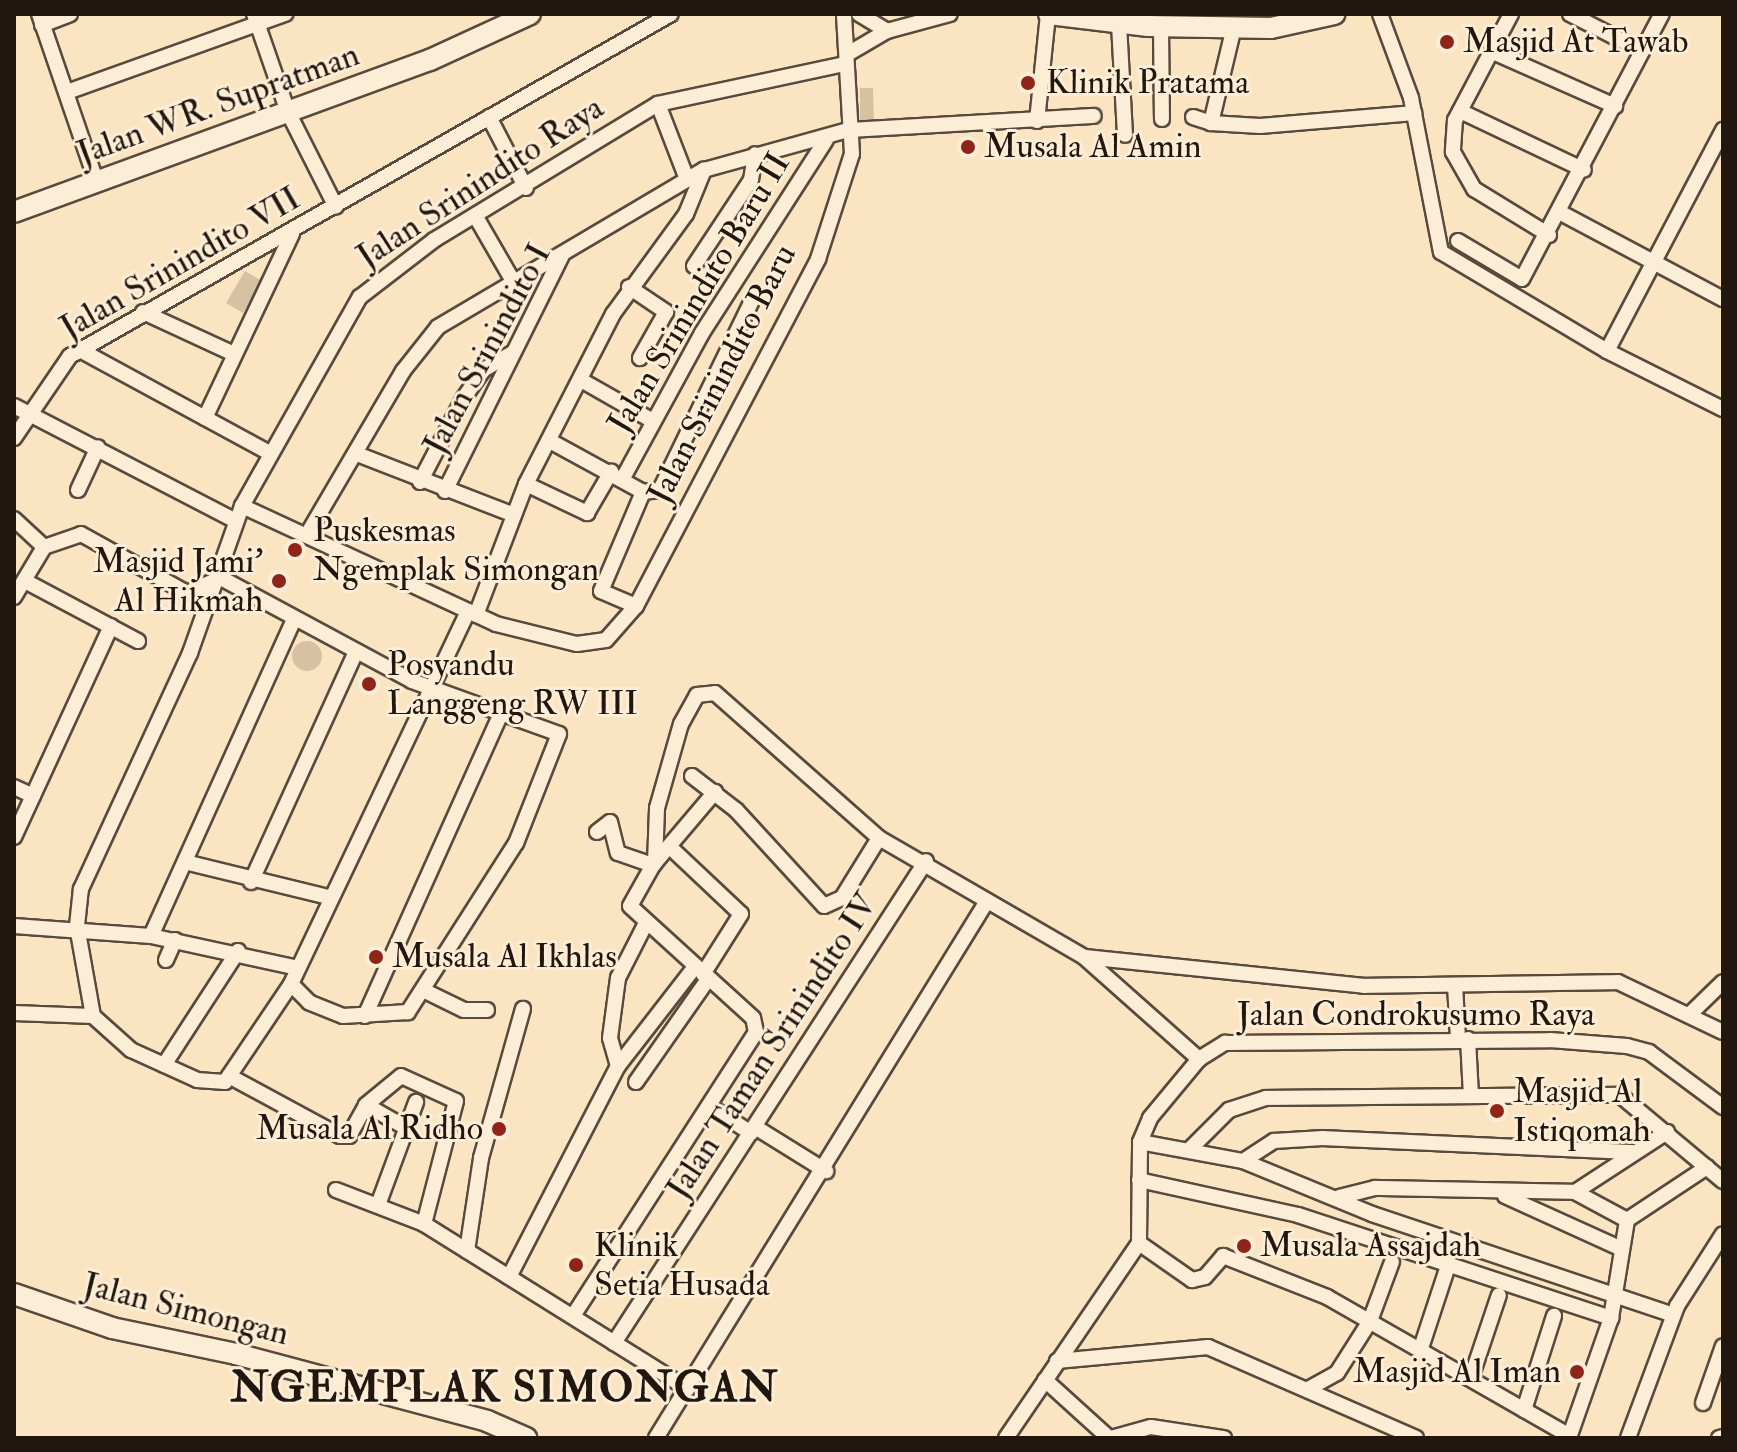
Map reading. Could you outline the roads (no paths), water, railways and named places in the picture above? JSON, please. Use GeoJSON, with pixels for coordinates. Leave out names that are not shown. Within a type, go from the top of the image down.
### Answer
{"type":"FeatureCollection","features":[{"type":"Feature","properties":{"kind":"main road","name":"Jalan WR. Supratman"},"geometry":{"type":"LineString","coordinates":[[14,212],[288,112],[530,14]]}},
{"type":"Feature","properties":{"kind":"main road"},"geometry":{"type":"LineString","coordinates":[[1048,14],[1130,21],[1161,27],[1192,20],[1248,23],[1334,14]]}},
{"type":"Feature","properties":{"kind":"main road","name":"Jalan Simongan"},"geometry":{"type":"LineString","coordinates":[[14,1294],[112,1328],[251,1358],[526,1438]]}},
{"type":"Feature","properties":{"kind":"street"},"geometry":{"type":"LineString","coordinates":[[70,14],[41,19],[97,183]]}},
{"type":"Feature","properties":{"kind":"street"},"geometry":{"type":"LineString","coordinates":[[67,92],[256,19],[285,14]]}},
{"type":"Feature","properties":{"kind":"street","name":"Jalan Srinindito VII"},"geometry":{"type":"LineString","coordinates":[[14,438],[80,350],[143,312],[292,233],[671,14]]}},
{"type":"Feature","properties":{"kind":"street","name":"Jalan Srinindito Baru"},"geometry":{"type":"LineString","coordinates":[[472,613],[577,644],[599,645],[636,606],[789,326],[852,154],[848,130],[848,58],[844,14]]}},
{"type":"Feature","properties":{"kind":"street"},"geometry":{"type":"LineString","coordinates":[[859,14],[887,31]]}},
{"type":"Feature","properties":{"kind":"street","name":"Jalan Srinindito Raya"},"geometry":{"type":"LineString","coordinates":[[77,926],[86,878],[221,578],[242,506],[360,297],[382,274],[658,104],[848,58],[887,31],[950,14]]}},
{"type":"Feature","properties":{"kind":"street"},"geometry":{"type":"LineString","coordinates":[[1037,121],[1048,14]]}},
{"type":"Feature","properties":{"kind":"street"},"geometry":{"type":"LineString","coordinates":[[1380,14],[1414,113],[1439,250],[1607,351],[1723,409]]}},
{"type":"Feature","properties":{"kind":"street"},"geometry":{"type":"LineString","coordinates":[[1511,14],[1460,111],[1452,137],[1463,179],[1549,235]]}},
{"type":"Feature","properties":{"kind":"street"},"geometry":{"type":"LineString","coordinates":[[1570,14],[1642,51]]}},
{"type":"Feature","properties":{"kind":"street"},"geometry":{"type":"LineString","coordinates":[[1512,296],[1563,214],[1662,14]]}},
{"type":"Feature","properties":{"kind":"street","name":"Jalan Srinindito VII"},"geometry":{"type":"LineString","coordinates":[[256,19],[288,112],[336,207]]}},
{"type":"Feature","properties":{"kind":"street"},"geometry":{"type":"LineString","coordinates":[[1125,135],[1130,21]]}},
{"type":"Feature","properties":{"kind":"street"},"geometry":{"type":"LineString","coordinates":[[1211,123],[1248,23]]}},
{"type":"Feature","properties":{"kind":"street"},"geometry":{"type":"LineString","coordinates":[[1161,27],[1162,119]]}},
{"type":"Feature","properties":{"kind":"street"},"geometry":{"type":"LineString","coordinates":[[1491,51],[1615,106]]}},
{"type":"Feature","properties":{"kind":"street"},"geometry":{"type":"LineString","coordinates":[[658,104],[687,179]]}},
{"type":"Feature","properties":{"kind":"street"},"geometry":{"type":"LineString","coordinates":[[1460,111],[1584,170]]}},
{"type":"Feature","properties":{"kind":"street"},"geometry":{"type":"LineString","coordinates":[[1193,117],[1211,123],[1260,126],[1414,113]]}},
{"type":"Feature","properties":{"kind":"street"},"geometry":{"type":"LineString","coordinates":[[848,130],[1094,116]]}},
{"type":"Feature","properties":{"kind":"street"},"geometry":{"type":"LineString","coordinates":[[489,117],[526,188]]}},
{"type":"Feature","properties":{"kind":"street"},"geometry":{"type":"LineString","coordinates":[[1124,119],[1139,119]]}},
{"type":"Feature","properties":{"kind":"street","name":"Jalan Srinindito I"},"geometry":{"type":"LineString","coordinates":[[445,491],[563,255],[704,170],[755,154],[826,140],[848,130]]}},
{"type":"Feature","properties":{"kind":"street"},"geometry":{"type":"LineString","coordinates":[[1607,351],[1656,264],[1723,130]]}},
{"type":"Feature","properties":{"kind":"street","name":"Jalan Srinindito Baru II"},"geometry":{"type":"LineString","coordinates":[[526,484],[587,513],[653,421],[826,140]]}},
{"type":"Feature","properties":{"kind":"street"},"geometry":{"type":"LineString","coordinates":[[694,266],[751,180],[755,154]]}},
{"type":"Feature","properties":{"kind":"street"},"geometry":{"type":"LineString","coordinates":[[77,926],[93,1016],[112,1038],[209,1084],[229,1076],[291,984],[329,897],[430,689],[472,613],[526,484],[629,287],[686,214],[704,170]]}},
{"type":"Feature","properties":{"kind":"street"},"geometry":{"type":"LineString","coordinates":[[1563,214],[1723,299]]}},
{"type":"Feature","properties":{"kind":"street"},"geometry":{"type":"LineString","coordinates":[[476,217],[513,281]]}},
{"type":"Feature","properties":{"kind":"street"},"geometry":{"type":"LineString","coordinates":[[205,418],[292,233]]}},
{"type":"Feature","properties":{"kind":"street"},"geometry":{"type":"LineString","coordinates":[[1458,241],[1522,279]]}},
{"type":"Feature","properties":{"kind":"street"},"geometry":{"type":"LineString","coordinates":[[308,533],[403,371],[438,327],[513,281],[563,255]]}},
{"type":"Feature","properties":{"kind":"street"},"geometry":{"type":"LineString","coordinates":[[629,287],[666,312],[640,358]]}},
{"type":"Feature","properties":{"kind":"street"},"geometry":{"type":"LineString","coordinates":[[550,441],[617,475],[643,492],[660,490],[754,296]]}},
{"type":"Feature","properties":{"kind":"street"},"geometry":{"type":"LineString","coordinates":[[143,312],[234,354]]}},
{"type":"Feature","properties":{"kind":"street"},"geometry":{"type":"LineString","coordinates":[[80,350],[270,453]]}},
{"type":"Feature","properties":{"kind":"street"},"geometry":{"type":"LineString","coordinates":[[420,482],[483,370],[512,353]]}},
{"type":"Feature","properties":{"kind":"street"},"geometry":{"type":"LineString","coordinates":[[581,380],[653,421]]}},
{"type":"Feature","properties":{"kind":"street"},"geometry":{"type":"LineString","coordinates":[[14,406],[236,521]]}},
{"type":"Feature","properties":{"kind":"street"},"geometry":{"type":"LineString","coordinates":[[78,490],[98,447]]}},
{"type":"Feature","properties":{"kind":"street"},"geometry":{"type":"LineString","coordinates":[[357,454],[420,482],[514,515]]}},
{"type":"Feature","properties":{"kind":"street"},"geometry":{"type":"LineString","coordinates":[[636,606],[601,591],[643,492]]}},
{"type":"Feature","properties":{"kind":"street"},"geometry":{"type":"LineString","coordinates":[[242,506],[308,533],[472,613]]}},
{"type":"Feature","properties":{"kind":"street"},"geometry":{"type":"LineString","coordinates":[[14,519],[44,547]]}},
{"type":"Feature","properties":{"kind":"street"},"geometry":{"type":"LineString","coordinates":[[14,597],[44,547],[81,534],[187,593],[221,578],[293,622],[430,689],[559,734],[516,843],[420,997],[403,1014],[365,1016],[325,1011],[291,984]]}},
{"type":"Feature","properties":{"kind":"street"},"geometry":{"type":"LineString","coordinates":[[25,581],[138,641]]}},
{"type":"Feature","properties":{"kind":"street"},"geometry":{"type":"LineString","coordinates":[[151,936],[293,622]]}},
{"type":"Feature","properties":{"kind":"street"},"geometry":{"type":"LineString","coordinates":[[14,837],[111,626]]}},
{"type":"Feature","properties":{"kind":"street"},"geometry":{"type":"LineString","coordinates":[[251,882],[355,654]]}},
{"type":"Feature","properties":{"kind":"street"},"geometry":{"type":"LineString","coordinates":[[654,864],[669,756],[687,708],[706,692],[722,695],[879,838],[926,861],[987,901],[1084,957],[1199,1059]]}},
{"type":"Feature","properties":{"kind":"street"},"geometry":{"type":"LineString","coordinates":[[365,1016],[501,714]]}},
{"type":"Feature","properties":{"kind":"street"},"geometry":{"type":"LineString","coordinates":[[692,776],[715,792],[824,906],[842,898],[879,838]]}},
{"type":"Feature","properties":{"kind":"street"},"geometry":{"type":"LineString","coordinates":[[14,787],[33,796]]}},
{"type":"Feature","properties":{"kind":"street"},"geometry":{"type":"LineString","coordinates":[[573,1316],[709,1106],[756,1024],[646,923],[630,899],[654,864],[671,848],[715,792]]}},
{"type":"Feature","properties":{"kind":"street"},"geometry":{"type":"LineString","coordinates":[[597,832],[610,822],[618,853],[654,864]]}},
{"type":"Feature","properties":{"kind":"street"},"geometry":{"type":"LineString","coordinates":[[636,1082],[741,914],[671,848]]}},
{"type":"Feature","properties":{"kind":"street","name":"Jalan Taman Srinindito IV"},"geometry":{"type":"LineString","coordinates":[[614,1343],[926,861]]}},
{"type":"Feature","properties":{"kind":"street"},"geometry":{"type":"LineString","coordinates":[[185,862],[251,882],[329,897]]}},
{"type":"Feature","properties":{"kind":"street"},"geometry":{"type":"LineString","coordinates":[[656,1438],[826,1171],[987,901]]}},
{"type":"Feature","properties":{"kind":"street"},"geometry":{"type":"LineString","coordinates":[[618,1066],[610,1038],[618,978],[646,923]]}},
{"type":"Feature","properties":{"kind":"street"},"geometry":{"type":"LineString","coordinates":[[14,926],[77,926],[151,936],[238,951],[298,968]]}},
{"type":"Feature","properties":{"kind":"street"},"geometry":{"type":"LineString","coordinates":[[166,960],[175,940]]}},
{"type":"Feature","properties":{"kind":"street"},"geometry":{"type":"LineString","coordinates":[[164,1065],[238,951]]}},
{"type":"Feature","properties":{"kind":"street"},"geometry":{"type":"LineString","coordinates":[[1084,957],[1334,984],[1618,982],[1723,1032]]}},
{"type":"Feature","properties":{"kind":"street"},"geometry":{"type":"LineString","coordinates":[[509,1277],[618,1066],[702,974]]}},
{"type":"Feature","properties":{"kind":"street"},"geometry":{"type":"LineString","coordinates":[[1689,1015],[1723,982]]}},
{"type":"Feature","properties":{"kind":"street"},"geometry":{"type":"LineString","coordinates":[[1455,985],[1471,1096]]}},
{"type":"Feature","properties":{"kind":"street"},"geometry":{"type":"LineString","coordinates":[[420,997],[464,1010],[487,1010]]}},
{"type":"Feature","properties":{"kind":"street"},"geometry":{"type":"LineString","coordinates":[[467,1251],[481,1158],[523,1009]]}},
{"type":"Feature","properties":{"kind":"street"},"geometry":{"type":"LineString","coordinates":[[14,1013],[93,1016]]}},
{"type":"Feature","properties":{"kind":"street","name":"Jalan Condrokusumo Raya"},"geometry":{"type":"LineString","coordinates":[[1139,1243],[1140,1142],[1163,1097],[1199,1059],[1245,1038],[1463,1039],[1649,1052],[1723,1107]]}},
{"type":"Feature","properties":{"kind":"street"},"geometry":{"type":"LineString","coordinates":[[229,1076],[344,1137],[366,1105],[401,1076],[456,1101],[424,1224]]}},
{"type":"Feature","properties":{"kind":"street"},"geometry":{"type":"LineString","coordinates":[[1189,1150],[1245,1101],[1310,1094],[1620,1095],[1723,1181]]}},
{"type":"Feature","properties":{"kind":"street"},"geometry":{"type":"LineString","coordinates":[[378,1205],[403,1126],[416,1102]]}},
{"type":"Feature","properties":{"kind":"street"},"geometry":{"type":"LineString","coordinates":[[366,1105],[403,1126]]}},
{"type":"Feature","properties":{"kind":"street"},"geometry":{"type":"LineString","coordinates":[[709,1106],[826,1171]]}},
{"type":"Feature","properties":{"kind":"street"},"geometry":{"type":"LineString","coordinates":[[1339,1197],[1375,1188],[1504,1196],[1575,1192],[1667,1132]]}},
{"type":"Feature","properties":{"kind":"street"},"geometry":{"type":"LineString","coordinates":[[1243,1161],[1274,1141],[1323,1138],[1634,1152]]}},
{"type":"Feature","properties":{"kind":"street"},"geometry":{"type":"LineString","coordinates":[[1140,1142],[1243,1161],[1673,1315]]}},
{"type":"Feature","properties":{"kind":"street"},"geometry":{"type":"LineString","coordinates":[[1006,1438],[1139,1243],[1192,1280],[1205,1277],[1223,1256],[1370,1321],[1472,1375],[1570,1437],[1611,1318],[1627,1220],[1707,1167]]}},
{"type":"Feature","properties":{"kind":"street"},"geometry":{"type":"LineString","coordinates":[[1139,1180],[1298,1215],[1611,1318]]}},
{"type":"Feature","properties":{"kind":"street"},"geometry":{"type":"LineString","coordinates":[[336,1190],[424,1224],[688,1389]]}},
{"type":"Feature","properties":{"kind":"street"},"geometry":{"type":"LineString","coordinates":[[1575,1192],[1627,1220]]}},
{"type":"Feature","properties":{"kind":"street"},"geometry":{"type":"LineString","coordinates":[[1504,1196],[1622,1249]]}},
{"type":"Feature","properties":{"kind":"street"},"geometry":{"type":"LineString","coordinates":[[1628,1438],[1673,1315],[1723,1234]]}},
{"type":"Feature","properties":{"kind":"street"},"geometry":{"type":"LineString","coordinates":[[1308,1389],[1337,1373],[1370,1321],[1392,1262]]}},
{"type":"Feature","properties":{"kind":"street"},"geometry":{"type":"LineString","coordinates":[[1421,1348],[1448,1266]]}},
{"type":"Feature","properties":{"kind":"street"},"geometry":{"type":"LineString","coordinates":[[1472,1375],[1499,1295]]}},
{"type":"Feature","properties":{"kind":"street"},"geometry":{"type":"LineString","coordinates":[[1524,1410],[1554,1316]]}},
{"type":"Feature","properties":{"kind":"street"},"geometry":{"type":"LineString","coordinates":[[1703,1403],[1717,1376],[1723,1346]]}},
{"type":"Feature","properties":{"kind":"street"},"geometry":{"type":"LineString","coordinates":[[1057,1361],[1208,1347],[1398,1430],[1433,1438]]}},
{"type":"Feature","properties":{"kind":"street"},"geometry":{"type":"LineString","coordinates":[[1045,1380],[1110,1438],[1151,1427],[1224,1438]]}},
{"type":"Feature","properties":{"kind":"place","name":"Masjid At Tawab"},"geometry":{"type":"Point","coordinates":[1447,42]}},
{"type":"Feature","properties":{"kind":"place","name":"Klinik Pratama"},"geometry":{"type":"Point","coordinates":[1028,83]}},
{"type":"Feature","properties":{"kind":"place","name":"Musala Al Amin"},"geometry":{"type":"Point","coordinates":[968,147]}},
{"type":"Feature","properties":{"kind":"place","name":"Puskesmas Ngemplak Simongan"},"geometry":{"type":"Point","coordinates":[295,550]}},
{"type":"Feature","properties":{"kind":"place","name":"Masjid Jami' Al Hikmah"},"geometry":{"type":"Point","coordinates":[279,581]}},
{"type":"Feature","properties":{"kind":"place","name":"Posyandu Langgeng RW III"},"geometry":{"type":"Point","coordinates":[369,684]}},
{"type":"Feature","properties":{"kind":"place","name":"Musala Al Ikhlas"},"geometry":{"type":"Point","coordinates":[376,957]}},
{"type":"Feature","properties":{"kind":"place","name":"Masjid Al Istiqomah"},"geometry":{"type":"Point","coordinates":[1497,1111]}},
{"type":"Feature","properties":{"kind":"place","name":"Musala Al Ridho"},"geometry":{"type":"Point","coordinates":[499,1129]}},
{"type":"Feature","properties":{"kind":"place","name":"Musala Assajdah"},"geometry":{"type":"Point","coordinates":[1244,1246]}},
{"type":"Feature","properties":{"kind":"place","name":"Klinik Setia Husada"},"geometry":{"type":"Point","coordinates":[576,1265]}},
{"type":"Feature","properties":{"kind":"place","name":"Masjid Al Iman"},"geometry":{"type":"Point","coordinates":[1577,1372]}},
{"type":"Feature","properties":{"kind":"district","name":"NGEMPLAK SIMONGAN"},"geometry":{"type":"Point","coordinates":[505,1388]}}]}
